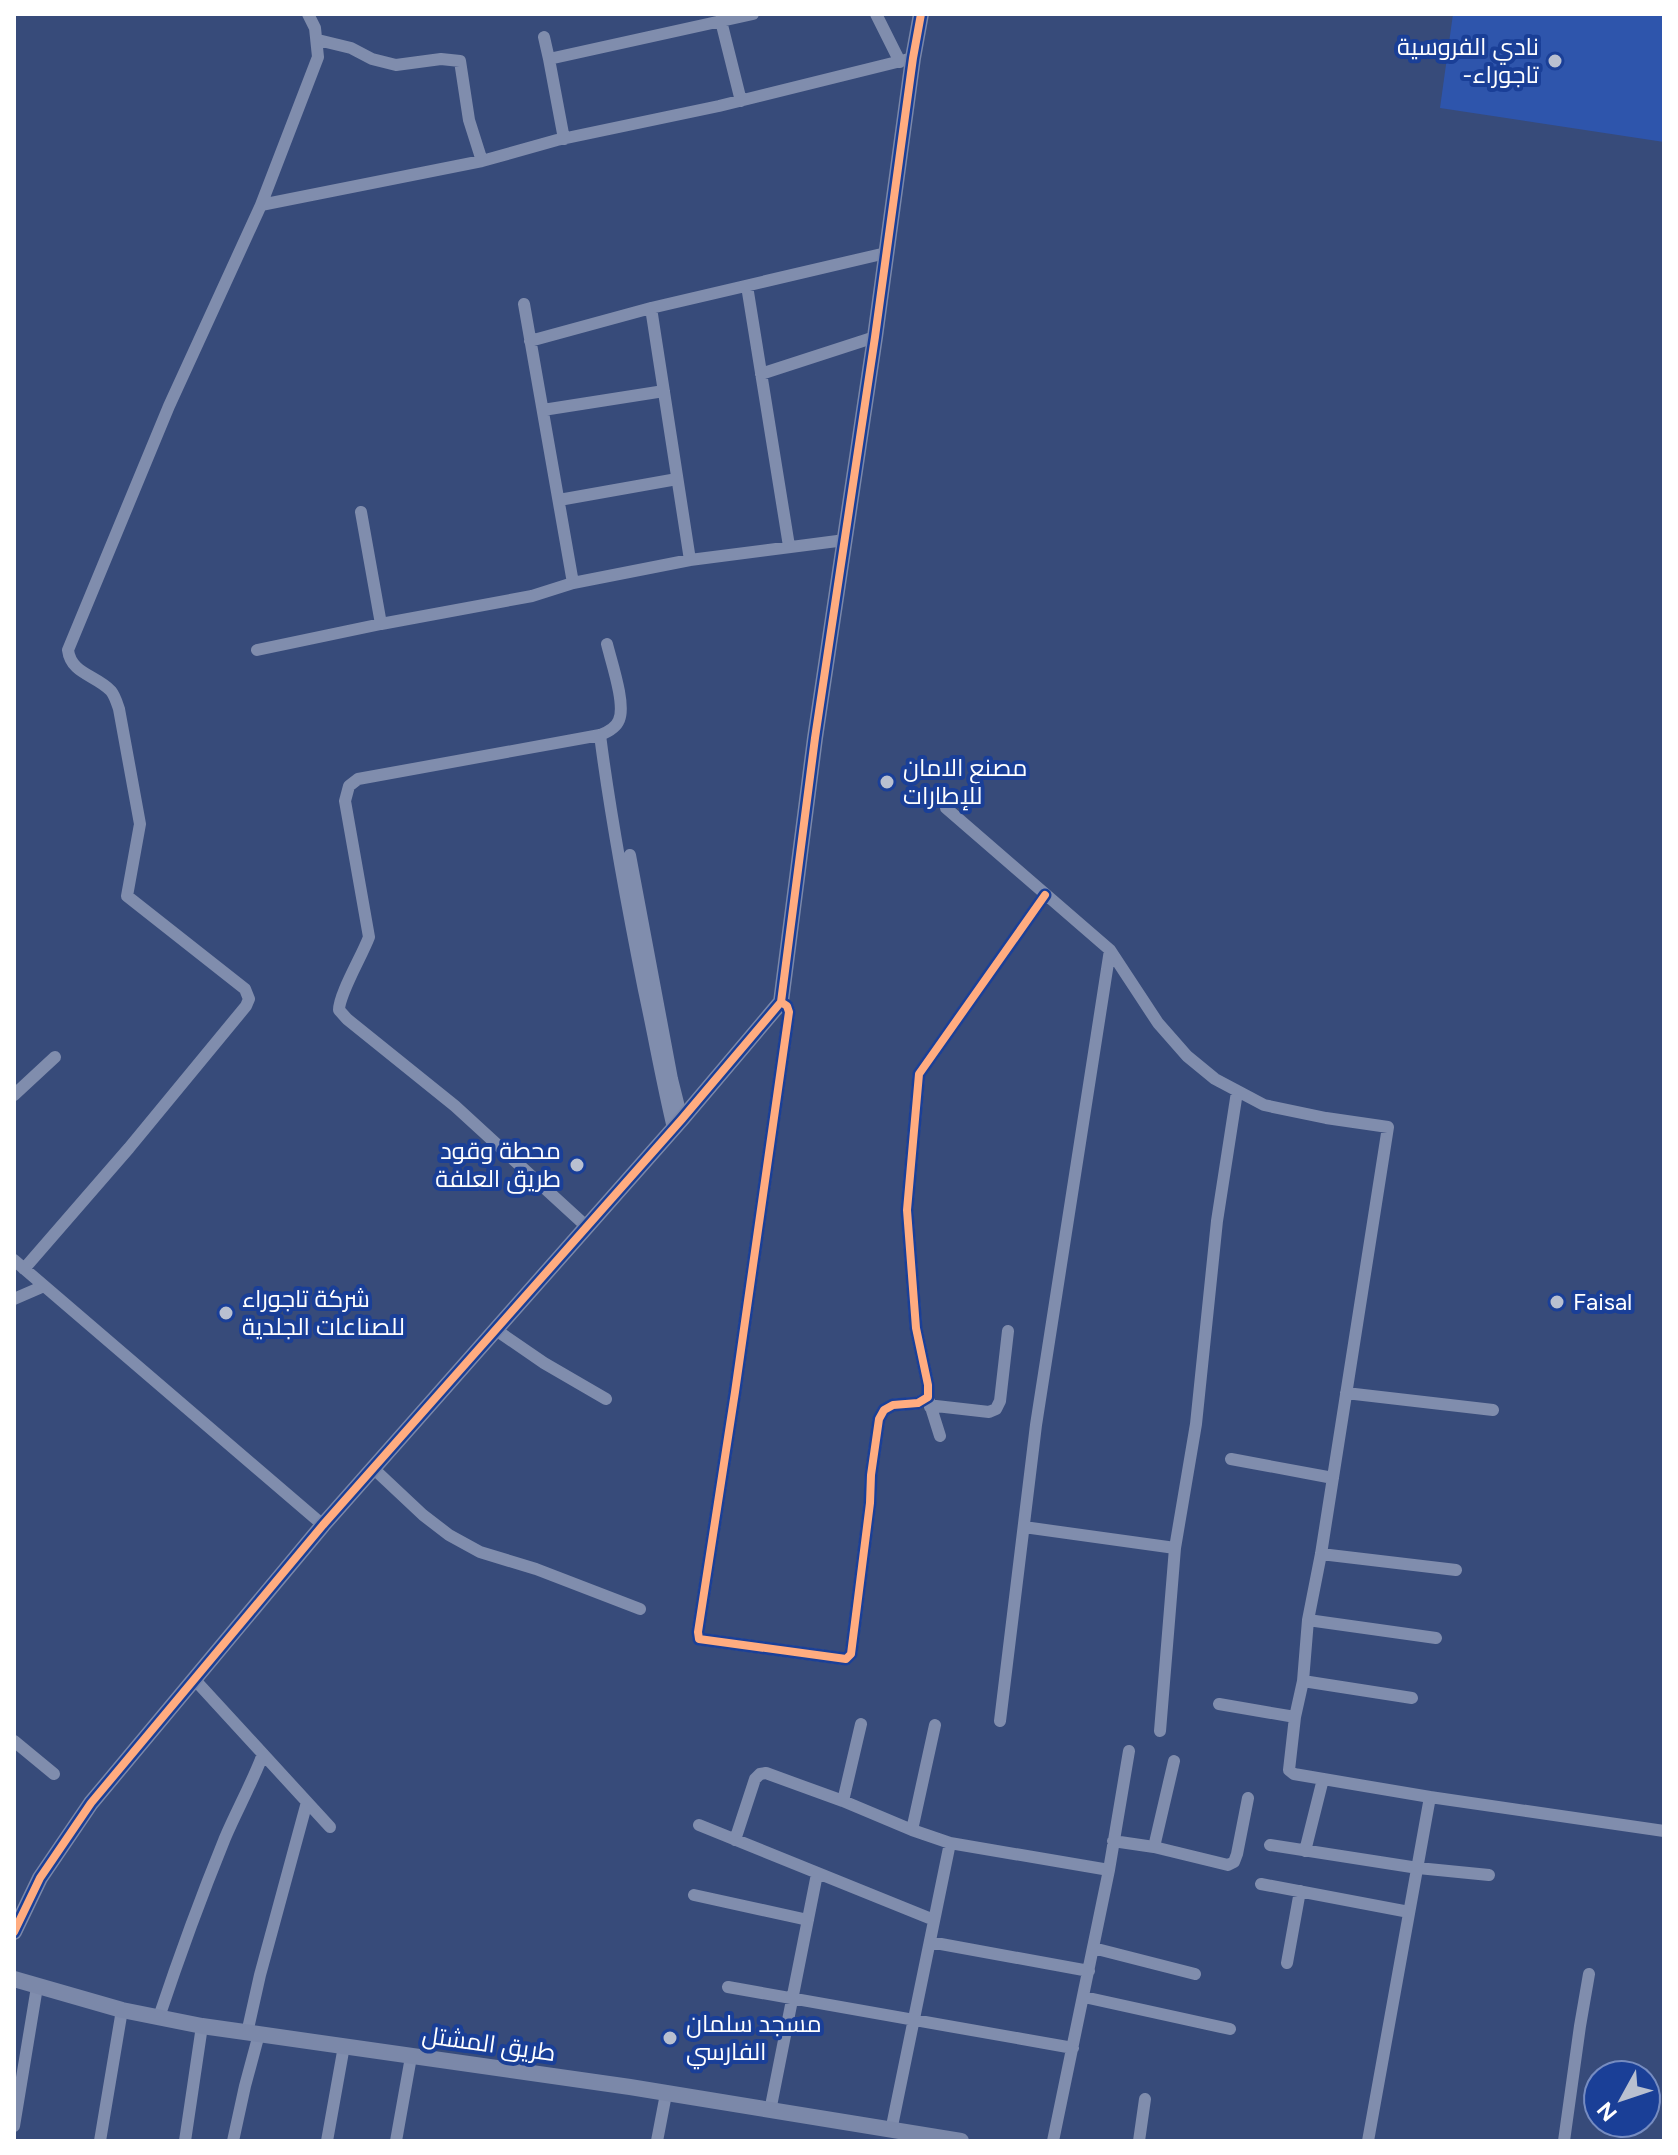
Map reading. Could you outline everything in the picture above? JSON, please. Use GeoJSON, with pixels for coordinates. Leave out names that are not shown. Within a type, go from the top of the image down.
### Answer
{"type":"FeatureCollection","features":[{"type":"Feature","properties":{"kind":"street"},"geometry":{"type":"LineString","coordinates":[[308,14],[318,40],[314,71],[261,205],[169,406],[68,650],[76,668],[113,693],[119,709],[140,824],[127,896],[245,989],[249,999],[139,1136],[19,1264],[323,1525]]}},
{"type":"Feature","properties":{"kind":"street"},"geometry":{"type":"LineString","coordinates":[[549,59],[753,14]]}},
{"type":"Feature","properties":{"kind":"street"},"geometry":{"type":"LineString","coordinates":[[876,14],[906,60]]}},
{"type":"Feature","properties":{"kind":"street"},"geometry":{"type":"LineString","coordinates":[[14,1932],[40,1878],[91,1803],[323,1525],[678,1124],[781,1002],[815,738],[875,337],[906,60],[921,14]]}},
{"type":"Feature","properties":{"kind":"street"},"geometry":{"type":"LineString","coordinates":[[721,21],[741,101]]}},
{"type":"Feature","properties":{"kind":"street"},"geometry":{"type":"LineString","coordinates":[[544,37],[564,139]]}},
{"type":"Feature","properties":{"kind":"street"},"geometry":{"type":"LineString","coordinates":[[318,40],[351,48],[372,59],[396,65],[441,59],[460,61],[469,120],[482,161]]}},
{"type":"Feature","properties":{"kind":"street"},"geometry":{"type":"LineString","coordinates":[[261,205],[482,161],[906,60]]}},
{"type":"Feature","properties":{"kind":"street"},"geometry":{"type":"LineString","coordinates":[[530,341],[651,308],[886,253]]}},
{"type":"Feature","properties":{"kind":"street"},"geometry":{"type":"LineString","coordinates":[[747,286],[789,546]]}},
{"type":"Feature","properties":{"kind":"street"},"geometry":{"type":"LineString","coordinates":[[524,304],[573,583]]}},
{"type":"Feature","properties":{"kind":"street"},"geometry":{"type":"LineString","coordinates":[[651,308],[690,560]]}},
{"type":"Feature","properties":{"kind":"street"},"geometry":{"type":"LineString","coordinates":[[761,374],[875,337]]}},
{"type":"Feature","properties":{"kind":"street"},"geometry":{"type":"LineString","coordinates":[[543,410],[664,391]]}},
{"type":"Feature","properties":{"kind":"street"},"geometry":{"type":"LineString","coordinates":[[559,500],[677,479]]}},
{"type":"Feature","properties":{"kind":"street"},"geometry":{"type":"LineString","coordinates":[[361,512],[381,624]]}},
{"type":"Feature","properties":{"kind":"street"},"geometry":{"type":"LineString","coordinates":[[257,650],[532,596],[573,583],[690,560],[845,540]]}},
{"type":"Feature","properties":{"kind":"street"},"geometry":{"type":"LineString","coordinates":[[586,1226],[455,1106],[339,1010],[338,1006],[369,937],[345,801],[352,781],[600,735],[614,727],[622,709],[607,644]]}},
{"type":"Feature","properties":{"kind":"street"},"geometry":{"type":"LineString","coordinates":[[600,735],[608,800],[660,1075],[678,1124]]}},
{"type":"Feature","properties":{"kind":"street"},"geometry":{"type":"LineString","coordinates":[[946,808],[1110,950],[1158,1023],[1187,1056],[1215,1079],[1264,1105],[1388,1127],[1308,1620],[1303,1681],[1289,1770],[1294,1774],[1430,1797],[1664,1831]]}},
{"type":"Feature","properties":{"kind":"street"},"geometry":{"type":"LineString","coordinates":[[630,855],[678,1124]]}},
{"type":"Feature","properties":{"kind":"street"},"geometry":{"type":"LineString","coordinates":[[940,1436],[929,1402],[916,1328],[907,1210],[919,1074],[1045,895]]}},
{"type":"Feature","properties":{"kind":"street"},"geometry":{"type":"LineString","coordinates":[[1000,1721],[1036,1425],[1110,950]]}},
{"type":"Feature","properties":{"kind":"street"},"geometry":{"type":"LineString","coordinates":[[781,1002],[789,1012],[735,1392],[698,1623],[699,1639],[846,1659],[851,1654],[879,1419],[884,1410],[893,1405],[929,1402],[936,1406],[989,1412],[996,1409],[1000,1401],[1008,1331]]}},
{"type":"Feature","properties":{"kind":"street"},"geometry":{"type":"LineString","coordinates":[[14,1095],[55,1057]]}},
{"type":"Feature","properties":{"kind":"street"},"geometry":{"type":"LineString","coordinates":[[1160,1731],[1175,1548],[1196,1424],[1217,1221],[1237,1092]]}},
{"type":"Feature","properties":{"kind":"street"},"geometry":{"type":"LineString","coordinates":[[14,1299],[44,1286]]}},
{"type":"Feature","properties":{"kind":"street"},"geometry":{"type":"LineString","coordinates":[[496,1330],[544,1363],[606,1399]]}},
{"type":"Feature","properties":{"kind":"street"},"geometry":{"type":"LineString","coordinates":[[1346,1393],[1493,1410]]}},
{"type":"Feature","properties":{"kind":"street"},"geometry":{"type":"LineString","coordinates":[[1231,1459],[1333,1478]]}},
{"type":"Feature","properties":{"kind":"street"},"geometry":{"type":"LineString","coordinates":[[374,1469],[423,1515],[449,1535],[480,1552],[536,1569],[640,1609]]}},
{"type":"Feature","properties":{"kind":"street"},"geometry":{"type":"LineString","coordinates":[[1024,1527],[1175,1548]]}},
{"type":"Feature","properties":{"kind":"street"},"geometry":{"type":"LineString","coordinates":[[1321,1554],[1456,1570]]}},
{"type":"Feature","properties":{"kind":"street"},"geometry":{"type":"LineString","coordinates":[[1308,1620],[1436,1638]]}},
{"type":"Feature","properties":{"kind":"street"},"geometry":{"type":"LineString","coordinates":[[195,1680],[330,1827]]}},
{"type":"Feature","properties":{"kind":"street"},"geometry":{"type":"LineString","coordinates":[[1303,1681],[1412,1698]]}},
{"type":"Feature","properties":{"kind":"street"},"geometry":{"type":"LineString","coordinates":[[1219,1704],[1295,1717]]}},
{"type":"Feature","properties":{"kind":"street"},"geometry":{"type":"LineString","coordinates":[[843,1801],[861,1724]]}},
{"type":"Feature","properties":{"kind":"street"},"geometry":{"type":"LineString","coordinates":[[912,1830],[935,1725]]}},
{"type":"Feature","properties":{"kind":"street"},"geometry":{"type":"LineString","coordinates":[[14,1741],[54,1774]]}},
{"type":"Feature","properties":{"kind":"street"},"geometry":{"type":"LineString","coordinates":[[1053,2141],[1109,1870],[1129,1751]]}},
{"type":"Feature","properties":{"kind":"street"},"geometry":{"type":"LineString","coordinates":[[159,2017],[221,1848],[263,1754]]}},
{"type":"Feature","properties":{"kind":"street"},"geometry":{"type":"LineString","coordinates":[[1154,1847],[1174,1761]]}},
{"type":"Feature","properties":{"kind":"street"},"geometry":{"type":"LineString","coordinates":[[735,1840],[755,1779],[766,1773],[950,1843],[1109,1870]]}},
{"type":"Feature","properties":{"kind":"street"},"geometry":{"type":"LineString","coordinates":[[1305,1851],[1323,1779]]}},
{"type":"Feature","properties":{"kind":"street"},"geometry":{"type":"LineString","coordinates":[[1368,2141],[1430,1797]]}},
{"type":"Feature","properties":{"kind":"street"},"geometry":{"type":"LineString","coordinates":[[1113,1841],[1154,1847],[1228,1865],[1234,1862],[1237,1854],[1248,1798]]}},
{"type":"Feature","properties":{"kind":"street"},"geometry":{"type":"LineString","coordinates":[[233,2141],[245,2086],[260,1975],[307,1802]]}},
{"type":"Feature","properties":{"kind":"street"},"geometry":{"type":"LineString","coordinates":[[699,1825],[934,1920]]}},
{"type":"Feature","properties":{"kind":"street"},"geometry":{"type":"LineString","coordinates":[[891,2131],[950,1843]]}},
{"type":"Feature","properties":{"kind":"street"},"geometry":{"type":"LineString","coordinates":[[1270,1845],[1418,1868],[1489,1875]]}},
{"type":"Feature","properties":{"kind":"street"},"geometry":{"type":"LineString","coordinates":[[770,2111],[817,1874]]}},
{"type":"Feature","properties":{"kind":"street"},"geometry":{"type":"LineString","coordinates":[[1261,1884],[1409,1912]]}},
{"type":"Feature","properties":{"kind":"street"},"geometry":{"type":"LineString","coordinates":[[1287,1963],[1300,1891]]}},
{"type":"Feature","properties":{"kind":"street"},"geometry":{"type":"LineString","coordinates":[[694,1895],[808,1920]]}},
{"type":"Feature","properties":{"kind":"street"},"geometry":{"type":"LineString","coordinates":[[930,1942],[1089,1971]]}},
{"type":"Feature","properties":{"kind":"street"},"geometry":{"type":"LineString","coordinates":[[1093,1948],[1195,1974]]}},
{"type":"Feature","properties":{"kind":"street"},"geometry":{"type":"LineString","coordinates":[[1564,2141],[1589,1974]]}},
{"type":"Feature","properties":{"kind":"street","name":"طريق المشتل"},"geometry":{"type":"LineString","coordinates":[[14,1979],[122,2010],[202,2026],[630,2087],[933,2139],[961,2141]]}},
{"type":"Feature","properties":{"kind":"street"},"geometry":{"type":"LineString","coordinates":[[14,2126],[37,1987]]}},
{"type":"Feature","properties":{"kind":"street"},"geometry":{"type":"LineString","coordinates":[[728,1987],[1073,2048]]}},
{"type":"Feature","properties":{"kind":"street"},"geometry":{"type":"LineString","coordinates":[[1084,1997],[1230,2029]]}},
{"type":"Feature","properties":{"kind":"street"},"geometry":{"type":"LineString","coordinates":[[100,2141],[122,2010]]}},
{"type":"Feature","properties":{"kind":"street"},"geometry":{"type":"LineString","coordinates":[[185,2141],[202,2026]]}},
{"type":"Feature","properties":{"kind":"street"},"geometry":{"type":"LineString","coordinates":[[327,2141],[344,2046]]}},
{"type":"Feature","properties":{"kind":"street"},"geometry":{"type":"LineString","coordinates":[[396,2141],[411,2057]]}},
{"type":"Feature","properties":{"kind":"street"},"geometry":{"type":"LineString","coordinates":[[657,2141],[666,2094]]}},
{"type":"Feature","properties":{"kind":"street"},"geometry":{"type":"LineString","coordinates":[[1139,2141],[1145,2099]]}},
{"type":"Feature","properties":{"kind":"shaded area","name":"نادي الفروسية -تاجوراء"},"geometry":{"type":"Polygon","coordinates":[[[1453,14],[1664,14],[1664,142],[1440,108],[1453,14]]]}},
{"type":"Feature","properties":{"kind":"cycle path"},"geometry":{"type":"LineString","coordinates":[[14,1932],[40,1878],[91,1803],[323,1525],[682,1119],[781,1002],[815,738],[921,14]]}},
{"type":"Feature","properties":{"kind":"cycle path"},"geometry":{"type":"LineString","coordinates":[[781,1002],[789,1012],[698,1632],[699,1639],[846,1659],[851,1654],[879,1419],[884,1410],[893,1405],[918,1403],[928,1397],[916,1328],[907,1210],[919,1074],[1045,895]]}},
{"type":"Feature","properties":{"kind":"place","name":"نادي الفروسية -تاجوراء"},"geometry":{"type":"Point","coordinates":[1555,61]}},
{"type":"Feature","properties":{"kind":"place","name":"مصنع الامان للإطارات"},"geometry":{"type":"Point","coordinates":[887,782]}},
{"type":"Feature","properties":{"kind":"place","name":"محطة وقود طريق العلفة"},"geometry":{"type":"Point","coordinates":[577,1165]}},
{"type":"Feature","properties":{"kind":"place","name":"Faisal"},"geometry":{"type":"Point","coordinates":[1557,1302]}},
{"type":"Feature","properties":{"kind":"place","name":"شركة تاجوراء للصناعات الجلدية"},"geometry":{"type":"Point","coordinates":[226,1313]}},
{"type":"Feature","properties":{"kind":"place","name":"مسجد سلمان الفارسي"},"geometry":{"type":"Point","coordinates":[670,2038]}}]}
